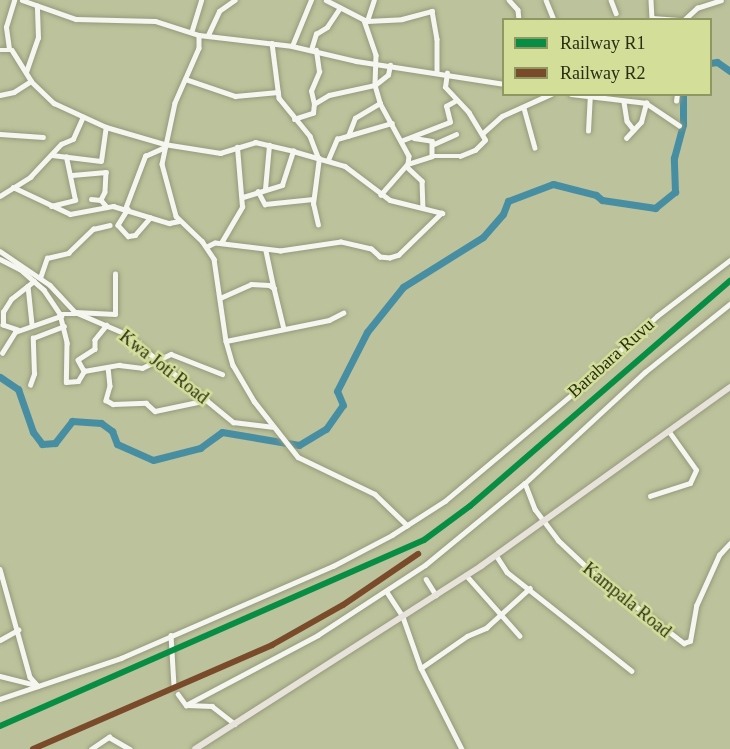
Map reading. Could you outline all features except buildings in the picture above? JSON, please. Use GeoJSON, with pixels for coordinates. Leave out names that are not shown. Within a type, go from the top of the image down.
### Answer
{"type":"FeatureCollection","features":[{"type":"Feature","properties":{"kind":"main road"},"geometry":{"type":"LineString","coordinates":[[195,749],[496,555],[730,387]]}},
{"type":"Feature","properties":{"kind":"street"},"geometry":{"type":"LineString","coordinates":[[14,0],[6,27],[9,49],[31,81],[54,104],[106,127],[163,146],[220,153],[255,142],[318,157],[345,166],[381,195],[400,203],[440,211],[441,215],[395,257],[381,257],[371,249],[340,242],[306,250],[266,251],[221,243],[207,247]]}},
{"type":"Feature","properties":{"kind":"street"},"geometry":{"type":"LineString","coordinates":[[22,0],[76,19],[154,21],[192,30],[199,35],[292,46],[376,63],[437,71],[502,84]]}},
{"type":"Feature","properties":{"kind":"street"},"geometry":{"type":"LineString","coordinates":[[192,30],[201,0]]}},
{"type":"Feature","properties":{"kind":"street"},"geometry":{"type":"LineString","coordinates":[[208,35],[219,11],[235,0]]}},
{"type":"Feature","properties":{"kind":"street"},"geometry":{"type":"LineString","coordinates":[[292,46],[311,0]]}},
{"type":"Feature","properties":{"kind":"street"},"geometry":{"type":"LineString","coordinates":[[326,0],[365,20],[395,20],[432,11],[437,71]]}},
{"type":"Feature","properties":{"kind":"street"},"geometry":{"type":"LineString","coordinates":[[374,0],[365,20],[376,63],[375,85],[380,103],[408,151],[407,165],[422,181],[423,206]]}},
{"type":"Feature","properties":{"kind":"street"},"geometry":{"type":"LineString","coordinates":[[509,0],[518,10],[519,18]]}},
{"type":"Feature","properties":{"kind":"street"},"geometry":{"type":"LineString","coordinates":[[546,0],[553,18]]}},
{"type":"Feature","properties":{"kind":"street"},"geometry":{"type":"LineString","coordinates":[[611,0],[616,13]]}},
{"type":"Feature","properties":{"kind":"street"},"geometry":{"type":"LineString","coordinates":[[651,0],[652,18]]}},
{"type":"Feature","properties":{"kind":"street"},"geometry":{"type":"LineString","coordinates":[[686,18],[697,8],[721,0]]}},
{"type":"Feature","properties":{"kind":"street"},"geometry":{"type":"LineString","coordinates":[[26,72],[38,38],[38,6]]}},
{"type":"Feature","properties":{"kind":"street"},"geometry":{"type":"LineString","coordinates":[[294,119],[313,113],[314,104],[311,91],[319,72],[314,50],[316,34],[327,27],[340,8]]}},
{"type":"Feature","properties":{"kind":"street"},"geometry":{"type":"LineString","coordinates":[[199,35],[199,48],[184,79],[163,146],[168,192],[179,221],[207,247],[216,267],[226,341],[242,383],[290,449],[314,468],[375,494],[407,525]]}},
{"type":"Feature","properties":{"kind":"street"},"geometry":{"type":"LineString","coordinates":[[272,43],[278,92],[294,119],[310,136],[318,157],[313,199],[318,225]]}},
{"type":"Feature","properties":{"kind":"street"},"geometry":{"type":"LineString","coordinates":[[0,50],[9,49]]}},
{"type":"Feature","properties":{"kind":"street"},"geometry":{"type":"LineString","coordinates":[[314,104],[333,93],[375,85],[388,75],[390,65]]}},
{"type":"Feature","properties":{"kind":"street"},"geometry":{"type":"LineString","coordinates":[[381,195],[407,165],[432,156],[450,158],[471,152],[484,140],[483,133],[470,113],[455,101],[444,85],[447,74]]}},
{"type":"Feature","properties":{"kind":"street"},"geometry":{"type":"LineString","coordinates":[[184,79],[235,96],[278,92]]}},
{"type":"Feature","properties":{"kind":"street"},"geometry":{"type":"LineString","coordinates":[[0,95],[14,92],[31,81]]}},
{"type":"Feature","properties":{"kind":"street"},"geometry":{"type":"LineString","coordinates":[[483,133],[502,116],[547,96]]}},
{"type":"Feature","properties":{"kind":"street"},"geometry":{"type":"LineString","coordinates":[[588,131],[586,96],[646,103],[679,124]]}},
{"type":"Feature","properties":{"kind":"street"},"geometry":{"type":"LineString","coordinates":[[676,101],[677,96]]}},
{"type":"Feature","properties":{"kind":"street"},"geometry":{"type":"LineString","coordinates":[[403,140],[450,122],[446,106],[455,101]]}},
{"type":"Feature","properties":{"kind":"street"},"geometry":{"type":"LineString","coordinates":[[624,102],[627,121],[634,130]]}},
{"type":"Feature","properties":{"kind":"street"},"geometry":{"type":"LineString","coordinates":[[348,136],[355,118],[380,103]]}},
{"type":"Feature","properties":{"kind":"street"},"geometry":{"type":"LineString","coordinates":[[626,138],[644,115],[646,103]]}},
{"type":"Feature","properties":{"kind":"street"},"geometry":{"type":"LineString","coordinates":[[524,108],[535,148]]}},
{"type":"Feature","properties":{"kind":"street"},"geometry":{"type":"LineString","coordinates":[[0,196],[33,174],[74,138],[83,117]]}},
{"type":"Feature","properties":{"kind":"street"},"geometry":{"type":"LineString","coordinates":[[328,160],[337,139],[392,123]]}},
{"type":"Feature","properties":{"kind":"street"},"geometry":{"type":"LineString","coordinates":[[52,155],[101,161],[106,127]]}},
{"type":"Feature","properties":{"kind":"street"},"geometry":{"type":"LineString","coordinates":[[0,134],[43,137]]}},
{"type":"Feature","properties":{"kind":"street"},"geometry":{"type":"LineString","coordinates":[[412,137],[434,144],[456,134]]}},
{"type":"Feature","properties":{"kind":"street"},"geometry":{"type":"LineString","coordinates":[[432,156],[434,144]]}},
{"type":"Feature","properties":{"kind":"street"},"geometry":{"type":"LineString","coordinates":[[265,189],[269,145]]}},
{"type":"Feature","properties":{"kind":"street"},"geometry":{"type":"LineString","coordinates":[[150,218],[135,235],[128,236],[118,225],[145,156],[163,146]]}},
{"type":"Feature","properties":{"kind":"street"},"geometry":{"type":"LineString","coordinates":[[221,243],[240,211],[243,197],[237,147]]}},
{"type":"Feature","properties":{"kind":"street"},"geometry":{"type":"LineString","coordinates":[[243,197],[282,185],[293,151]]}},
{"type":"Feature","properties":{"kind":"street"},"geometry":{"type":"LineString","coordinates":[[51,207],[75,200],[72,175],[66,157]]}},
{"type":"Feature","properties":{"kind":"street"},"geometry":{"type":"LineString","coordinates":[[72,175],[106,172],[105,192],[101,200]]}},
{"type":"Feature","properties":{"kind":"street"},"geometry":{"type":"LineString","coordinates":[[13,187],[51,207],[78,214],[107,207],[126,209],[168,223],[179,221]]}},
{"type":"Feature","properties":{"kind":"street"},"geometry":{"type":"LineString","coordinates":[[258,191],[265,204],[313,199]]}},
{"type":"Feature","properties":{"kind":"street"},"geometry":{"type":"LineString","coordinates":[[91,199],[101,200],[107,207]]}},
{"type":"Feature","properties":{"kind":"street"},"geometry":{"type":"LineString","coordinates":[[40,278],[46,258],[68,253],[93,229],[110,225]]}},
{"type":"Feature","properties":{"kind":"street","name":"Kwa Joti Road"},"geometry":{"type":"LineString","coordinates":[[0,251],[40,278],[77,313],[126,334],[241,425],[275,428]]}},
{"type":"Feature","properties":{"kind":"street"},"geometry":{"type":"LineString","coordinates":[[266,251],[284,329]]}},
{"type":"Feature","properties":{"kind":"street"},"geometry":{"type":"LineString","coordinates":[[0,259],[34,281],[61,315],[64,326],[66,382],[78,381],[84,370]]}},
{"type":"Feature","properties":{"kind":"street","name":"Barabara Ruvu"},"geometry":{"type":"LineString","coordinates":[[0,699],[35,685],[121,658],[333,566],[407,525],[494,460],[583,386],[657,316],[730,260]]}},
{"type":"Feature","properties":{"kind":"street"},"geometry":{"type":"LineString","coordinates":[[2,353],[18,330],[32,324],[61,315],[77,313],[115,314],[115,274]]}},
{"type":"Feature","properties":{"kind":"street"},"geometry":{"type":"LineString","coordinates":[[18,330],[4,327],[2,318],[8,302],[34,281]]}},
{"type":"Feature","properties":{"kind":"street"},"geometry":{"type":"LineString","coordinates":[[220,298],[251,284],[274,288]]}},
{"type":"Feature","properties":{"kind":"street"},"geometry":{"type":"LineString","coordinates":[[28,286],[32,324]]}},
{"type":"Feature","properties":{"kind":"street"},"geometry":{"type":"LineString","coordinates":[[186,705],[318,635],[387,592],[525,483],[645,372],[730,304]]}},
{"type":"Feature","properties":{"kind":"street"},"geometry":{"type":"LineString","coordinates":[[226,341],[332,320],[343,313]]}},
{"type":"Feature","properties":{"kind":"street"},"geometry":{"type":"LineString","coordinates":[[84,370],[78,360],[95,349],[95,340],[107,325]]}},
{"type":"Feature","properties":{"kind":"street"},"geometry":{"type":"LineString","coordinates":[[30,386],[34,374],[33,338],[64,326]]}},
{"type":"Feature","properties":{"kind":"street"},"geometry":{"type":"LineString","coordinates":[[84,370],[108,367],[142,368],[175,354],[222,374]]}},
{"type":"Feature","properties":{"kind":"street"},"geometry":{"type":"LineString","coordinates":[[108,367],[110,386],[106,400],[113,404],[146,403],[155,411],[207,400]]}},
{"type":"Feature","properties":{"kind":"street"},"geometry":{"type":"LineString","coordinates":[[650,496],[690,483],[696,470],[669,432]]}},
{"type":"Feature","properties":{"kind":"street"},"geometry":{"type":"LineString","coordinates":[[525,483],[543,523]]}},
{"type":"Feature","properties":{"kind":"street","name":"Kampala Road"},"geometry":{"type":"LineString","coordinates":[[543,523],[593,573],[684,643],[690,641],[696,606],[719,555],[730,543]]}},
{"type":"Feature","properties":{"kind":"street"},"geometry":{"type":"LineString","coordinates":[[496,555],[507,572],[632,671]]}},
{"type":"Feature","properties":{"kind":"street"},"geometry":{"type":"LineString","coordinates":[[0,569],[35,685]]}},
{"type":"Feature","properties":{"kind":"street"},"geometry":{"type":"LineString","coordinates":[[466,575],[520,636]]}},
{"type":"Feature","properties":{"kind":"street"},"geometry":{"type":"LineString","coordinates":[[426,579],[436,595]]}},
{"type":"Feature","properties":{"kind":"street"},"geometry":{"type":"LineString","coordinates":[[421,668],[502,615],[530,588]]}},
{"type":"Feature","properties":{"kind":"street"},"geometry":{"type":"LineString","coordinates":[[387,592],[403,617],[421,668],[462,749]]}},
{"type":"Feature","properties":{"kind":"street"},"geometry":{"type":"LineString","coordinates":[[0,640],[18,630]]}},
{"type":"Feature","properties":{"kind":"street"},"geometry":{"type":"LineString","coordinates":[[171,636],[174,685]]}},
{"type":"Feature","properties":{"kind":"street"},"geometry":{"type":"LineString","coordinates":[[0,676],[35,685]]}},
{"type":"Feature","properties":{"kind":"street"},"geometry":{"type":"LineString","coordinates":[[178,694],[186,705]]}},
{"type":"Feature","properties":{"kind":"street"},"geometry":{"type":"LineString","coordinates":[[186,705],[212,706],[235,724]]}},
{"type":"Feature","properties":{"kind":"street"},"geometry":{"type":"LineString","coordinates":[[92,749],[109,737],[130,749]]}},
{"type":"Feature","properties":{"kind":"waterway"},"geometry":{"type":"LineString","coordinates":[[712,63],[717,62],[730,71]]}},
{"type":"Feature","properties":{"kind":"waterway"},"geometry":{"type":"LineString","coordinates":[[0,377],[18,389],[33,432],[42,444],[55,443],[72,421],[101,423],[112,431],[117,444],[153,460],[200,448],[222,432],[299,445],[326,429],[343,405],[337,391],[367,332],[403,287],[483,237],[503,214],[508,201],[553,184],[596,195],[602,200],[655,208],[675,192],[674,158],[683,124],[683,96]]}},
{"type":"Feature","properties":{"kind":"rail line","name":"R1"},"geometry":{"type":"LineString","coordinates":[[0,726],[424,540],[470,506],[730,281]]}},
{"type":"Feature","properties":{"kind":"rail line","name":"R2"},"geometry":{"type":"LineString","coordinates":[[33,749],[272,645],[343,605],[418,554]]}}]}
